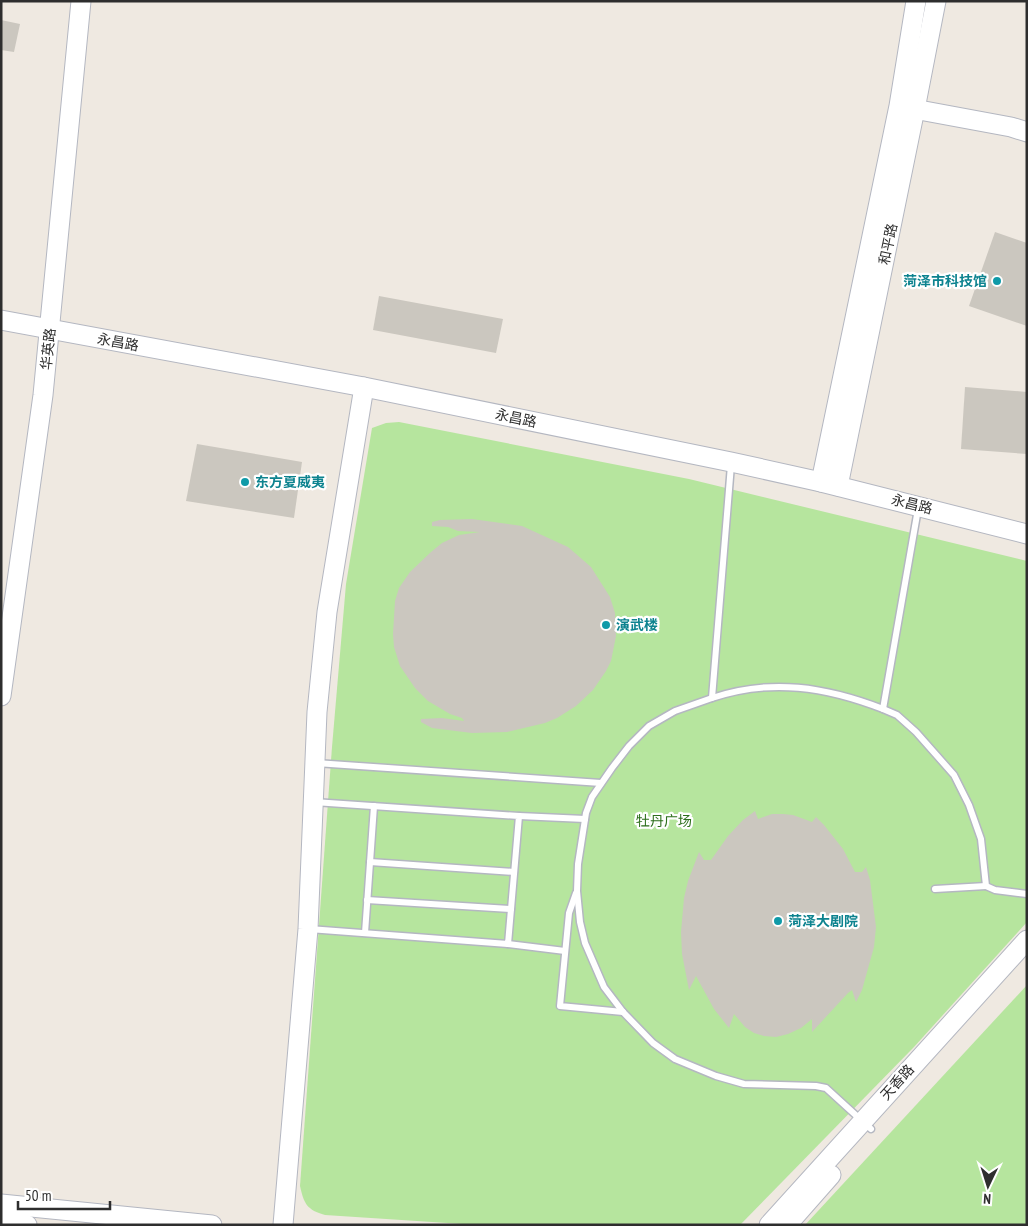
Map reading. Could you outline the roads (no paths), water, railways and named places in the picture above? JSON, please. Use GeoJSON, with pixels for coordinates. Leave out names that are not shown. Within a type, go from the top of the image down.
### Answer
{"type":"FeatureCollection","features":[{"type":"Feature","properties":{"kind":"main road","name":"华英路"},"geometry":{"type":"LineString","coordinates":[[1,696],[43,395],[81,1]]}},
{"type":"Feature","properties":{"kind":"main road","name":"和平路"},"geometry":{"type":"LineString","coordinates":[[907,107],[916,1]]}},
{"type":"Feature","properties":{"kind":"main road","name":"和平路"},"geometry":{"type":"LineString","coordinates":[[830,484],[907,107],[936,1]]}},
{"type":"Feature","properties":{"kind":"main road"},"geometry":{"type":"LineString","coordinates":[[907,107],[1012,127],[1027,132]]}},
{"type":"Feature","properties":{"kind":"main road","name":"永昌路"},"geometry":{"type":"LineString","coordinates":[[1,320],[364,387],[731,462],[919,505],[1027,534]]}},
{"type":"Feature","properties":{"kind":"main road"},"geometry":{"type":"LineString","coordinates":[[283,1225],[308,929],[317,712],[327,612],[364,387]]}},
{"type":"Feature","properties":{"kind":"main road","name":"天香路"},"geometry":{"type":"LineString","coordinates":[[787,1225],[866,1125],[1027,940]]}},
{"type":"Feature","properties":{"kind":"main road","name":"天香路"},"geometry":{"type":"LineString","coordinates":[[769,1225],[1027,958]]}},
{"type":"Feature","properties":{"kind":"main road"},"geometry":{"type":"LineString","coordinates":[[1,1204],[212,1225]]}},
{"type":"Feature","properties":{"kind":"main road"},"geometry":{"type":"LineString","coordinates":[[1,1222],[27,1225]]}},
{"type":"Feature","properties":{"kind":"lane"},"geometry":{"type":"LineString","coordinates":[[712,698],[731,462]]}},
{"type":"Feature","properties":{"kind":"lane"},"geometry":{"type":"LineString","coordinates":[[884,709],[919,505]]}},
{"type":"Feature","properties":{"kind":"lane"},"geometry":{"type":"LineString","coordinates":[[866,1125],[826,1088],[816,1086],[744,1084],[716,1076],[675,1059],[653,1043],[623,1012],[604,988],[586,943],[580,922],[577,891],[578,864],[585,820],[592,797],[629,746],[649,726],[675,711],[730,692],[780,686],[836,693],[897,715],[916,732],[954,775],[970,805],[980,839],[986,886]]}},
{"type":"Feature","properties":{"kind":"lane"},"geometry":{"type":"LineString","coordinates":[[316,763],[601,783]]}},
{"type":"Feature","properties":{"kind":"lane"},"geometry":{"type":"LineString","coordinates":[[314,802],[585,820]]}},
{"type":"Feature","properties":{"kind":"lane"},"geometry":{"type":"LineString","coordinates":[[364,933],[374,806]]}},
{"type":"Feature","properties":{"kind":"lane"},"geometry":{"type":"LineString","coordinates":[[508,944],[519,816]]}},
{"type":"Feature","properties":{"kind":"lane"},"geometry":{"type":"LineString","coordinates":[[370,862],[514,872]]}},
{"type":"Feature","properties":{"kind":"lane"},"geometry":{"type":"LineString","coordinates":[[935,890],[986,886],[996,890],[1027,894]]}},
{"type":"Feature","properties":{"kind":"lane"},"geometry":{"type":"LineString","coordinates":[[577,891],[569,913],[560,1006],[623,1012]]}},
{"type":"Feature","properties":{"kind":"lane"},"geometry":{"type":"LineString","coordinates":[[367,900],[511,909]]}},
{"type":"Feature","properties":{"kind":"lane"},"geometry":{"type":"LineString","coordinates":[[308,929],[508,944],[565,951]]}},
{"type":"Feature","properties":{"kind":"place","name":"菏泽市科技馆"},"geometry":{"type":"Point","coordinates":[997,281]}},
{"type":"Feature","properties":{"kind":"place","name":"东方夏威夷"},"geometry":{"type":"Point","coordinates":[245,482]}},
{"type":"Feature","properties":{"kind":"place","name":"演武楼"},"geometry":{"type":"Point","coordinates":[606,625]}},
{"type":"Feature","properties":{"kind":"place","name":"菏泽大剧院"},"geometry":{"type":"Point","coordinates":[778,921]}},
{"type":"Feature","properties":{"kind":"park label","name":"牡丹广场"},"geometry":{"type":"Point","coordinates":[664,821]}}]}
